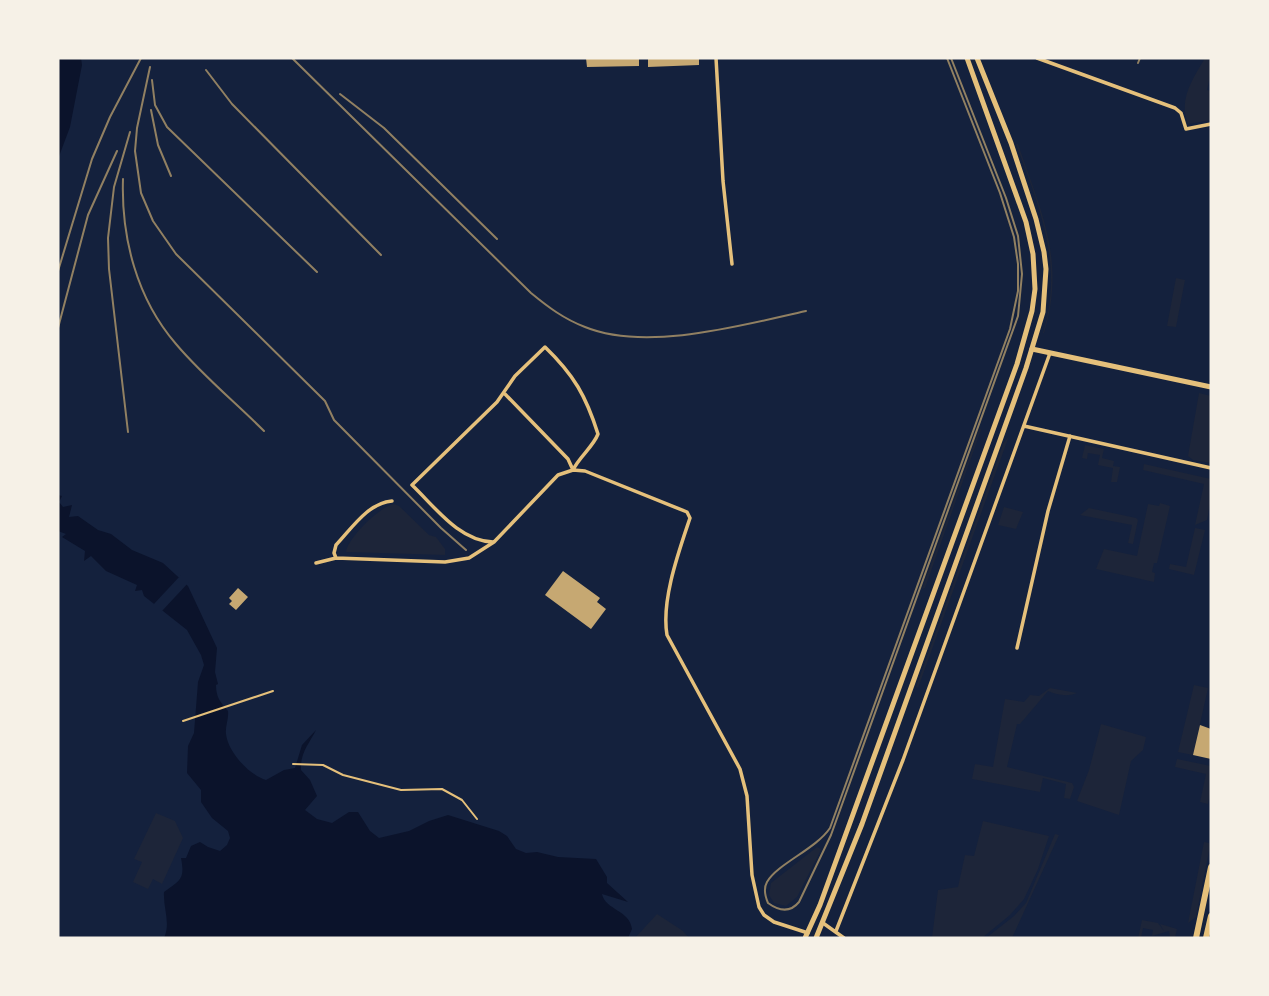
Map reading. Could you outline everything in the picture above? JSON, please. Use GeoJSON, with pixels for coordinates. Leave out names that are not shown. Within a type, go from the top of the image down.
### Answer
{"type":"FeatureCollection","features":[{"type":"Feature","properties":{"kind":"main road"},"geometry":{"type":"LineString","coordinates":[[807,936],[901,686],[1022,349],[1032,311],[1035,289],[1033,254],[1022,210],[967,58]]}},
{"type":"Feature","properties":{"kind":"main road"},"geometry":{"type":"LineString","coordinates":[[816,938],[862,824],[1032,349],[1042,312],[1046,269],[1042,243],[1011,143],[977,58]]}},
{"type":"Feature","properties":{"kind":"main road"},"geometry":{"type":"LineString","coordinates":[[1022,349],[1211,387]]}},
{"type":"Feature","properties":{"kind":"main road"},"geometry":{"type":"LineString","coordinates":[[1196,938],[1211,867]]}},
{"type":"Feature","properties":{"kind":"main road"},"geometry":{"type":"LineString","coordinates":[[1206,938],[1211,916]]}},
{"type":"Feature","properties":{"kind":"street"},"geometry":{"type":"LineString","coordinates":[[716,58],[723,181],[733,264]]}},
{"type":"Feature","properties":{"kind":"street"},"geometry":{"type":"LineString","coordinates":[[1037,58],[1175,108],[1181,113],[1186,129],[1211,124]]}},
{"type":"Feature","properties":{"kind":"street"},"geometry":{"type":"LineString","coordinates":[[495,542],[478,540],[461,532],[412,485],[504,393],[515,376],[545,346],[586,397],[597,437],[579,457],[573,470]]}},
{"type":"Feature","properties":{"kind":"street"},"geometry":{"type":"LineString","coordinates":[[836,931],[903,760],[1050,353]]}},
{"type":"Feature","properties":{"kind":"street"},"geometry":{"type":"LineString","coordinates":[[504,393],[568,459],[573,470]]}},
{"type":"Feature","properties":{"kind":"street"},"geometry":{"type":"LineString","coordinates":[[1024,426],[1211,468]]}},
{"type":"Feature","properties":{"kind":"street"},"geometry":{"type":"LineString","coordinates":[[1017,648],[1048,511],[1070,436]]}},
{"type":"Feature","properties":{"kind":"street"},"geometry":{"type":"LineString","coordinates":[[316,563],[336,558],[453,562],[474,556],[495,542],[558,475],[573,470],[585,471],[682,509],[690,518],[667,607],[667,635],[740,769],[747,796],[752,875],[759,907],[764,915],[774,922],[807,936]]}},
{"type":"Feature","properties":{"kind":"street"},"geometry":{"type":"LineString","coordinates":[[336,558],[335,547],[370,509],[377,504],[392,501]]}},
{"type":"Feature","properties":{"kind":"street"},"geometry":{"type":"LineString","coordinates":[[822,923],[844,938]]}},
{"type":"Feature","properties":{"kind":"path"},"geometry":{"type":"LineString","coordinates":[[183,721],[273,691]]}},
{"type":"Feature","properties":{"kind":"path"},"geometry":{"type":"LineString","coordinates":[[293,764],[323,765],[343,775],[401,790],[442,789],[462,800],[477,818]]}},
{"type":"Feature","properties":{"kind":"shaded area"},"geometry":{"type":"Polygon","coordinates":[[[58,58],[81,58],[82,65],[70,127],[58,159],[58,58]]]}},
{"type":"Feature","properties":{"kind":"shaded area"},"geometry":{"type":"Polygon","coordinates":[[[1205,58],[1211,58],[1207,90],[1211,91],[1211,120],[1188,124],[1185,115],[1186,98],[1205,58]]]}},
{"type":"Feature","properties":{"kind":"shaded area"},"geometry":{"type":"Polygon","coordinates":[[[1016,144],[1042,214],[1052,259],[1052,282],[1050,307],[1044,333],[1051,284],[1050,260],[1041,214],[1016,144]]]}},
{"type":"Feature","properties":{"kind":"shaded area"},"geometry":{"type":"Polygon","coordinates":[[[1176,278],[1185,280],[1176,327],[1167,326],[1176,278]]]}},
{"type":"Feature","properties":{"kind":"shaded area"},"geometry":{"type":"Polygon","coordinates":[[[1199,393],[1211,396],[1211,463],[1193,460],[1188,456],[1199,393]]]}},
{"type":"Feature","properties":{"kind":"shaded area"},"geometry":{"type":"Polygon","coordinates":[[[980,428],[925,588],[922,589],[980,428]]]}},
{"type":"Feature","properties":{"kind":"shaded area"},"geometry":{"type":"Polygon","coordinates":[[[1009,436],[918,688],[916,687],[1003,444],[1009,436]]]}},
{"type":"Feature","properties":{"kind":"shaded area"},"geometry":{"type":"Polygon","coordinates":[[[1085,445],[1104,449],[1102,458],[1114,461],[1113,466],[1120,467],[1117,482],[1111,482],[1113,468],[1098,465],[1100,455],[1088,453],[1087,459],[1082,458],[1085,445]]]}},
{"type":"Feature","properties":{"kind":"shaded area"},"geometry":{"type":"Polygon","coordinates":[[[1144,464],[1211,479],[1207,520],[1195,525],[1204,484],[1143,470],[1144,464]]]}},
{"type":"Feature","properties":{"kind":"shaded area"},"geometry":{"type":"Polygon","coordinates":[[[58,495],[62,496],[59,502],[63,507],[72,505],[69,517],[78,516],[98,530],[111,534],[132,550],[163,563],[188,586],[217,648],[216,689],[219,699],[228,711],[228,741],[240,762],[253,773],[266,780],[284,770],[295,768],[302,745],[316,730],[303,754],[301,770],[310,780],[317,796],[305,810],[317,819],[332,823],[349,812],[358,812],[370,831],[379,838],[409,831],[448,815],[499,831],[507,836],[516,849],[526,853],[596,859],[607,877],[607,883],[628,902],[602,894],[608,904],[630,923],[632,929],[628,938],[164,938],[167,921],[164,892],[182,875],[181,858],[186,858],[191,846],[200,842],[220,851],[230,838],[228,831],[212,818],[201,802],[201,790],[187,773],[188,746],[194,733],[198,682],[204,665],[187,630],[144,596],[142,590],[135,591],[137,585],[106,571],[91,556],[84,561],[85,551],[62,537],[66,534],[58,531],[58,495]]]}},
{"type":"Feature","properties":{"kind":"shaded area"},"geometry":{"type":"Polygon","coordinates":[[[1160,503],[1170,506],[1157,563],[1154,563],[1152,572],[1155,573],[1154,582],[1096,569],[1104,549],[1137,556],[1148,504],[1159,506],[1160,503]]]}},
{"type":"Feature","properties":{"kind":"shaded area"},"geometry":{"type":"Polygon","coordinates":[[[394,504],[429,535],[436,537],[445,549],[445,555],[346,552],[352,539],[365,524],[394,504]]]}},
{"type":"Feature","properties":{"kind":"shaded area"},"geometry":{"type":"Polygon","coordinates":[[[1004,507],[1023,512],[1016,529],[998,525],[1004,507]]]}},
{"type":"Feature","properties":{"kind":"shaded area"},"geometry":{"type":"Polygon","coordinates":[[[1089,508],[1136,518],[1138,520],[1133,544],[1128,543],[1132,525],[1080,515],[1089,508]]]}},
{"type":"Feature","properties":{"kind":"shaded area"},"geometry":{"type":"Polygon","coordinates":[[[1195,528],[1205,530],[1194,575],[1169,569],[1170,564],[1186,567],[1195,528]]]}},
{"type":"Feature","properties":{"kind":"shaded area"},"geometry":{"type":"Polygon","coordinates":[[[1194,685],[1208,688],[1193,755],[1178,752],[1194,685]]]}},
{"type":"Feature","properties":{"kind":"shaded area"},"geometry":{"type":"Polygon","coordinates":[[[1050,688],[1077,693],[1062,695],[1048,691],[1020,724],[1017,724],[1007,767],[1072,783],[1074,787],[1070,799],[1064,798],[1066,784],[1043,778],[1040,792],[972,779],[975,764],[993,767],[1005,699],[1024,702],[1030,695],[1039,696],[1050,688]]]}},
{"type":"Feature","properties":{"kind":"shaded area"},"geometry":{"type":"Polygon","coordinates":[[[1101,724],[1146,737],[1143,750],[1131,761],[1119,815],[1077,801],[1089,770],[1101,724]]]}},
{"type":"Feature","properties":{"kind":"shaded area"},"geometry":{"type":"Polygon","coordinates":[[[1177,759],[1211,766],[1208,804],[1200,802],[1206,774],[1175,767],[1177,759]]]}},
{"type":"Feature","properties":{"kind":"shaded area"},"geometry":{"type":"Polygon","coordinates":[[[156,813],[175,821],[183,838],[162,884],[153,879],[148,889],[133,882],[142,862],[134,859],[156,813]]]}},
{"type":"Feature","properties":{"kind":"shaded area"},"geometry":{"type":"Polygon","coordinates":[[[983,821],[1049,836],[1038,869],[1024,899],[1010,915],[982,938],[932,938],[938,890],[958,887],[965,855],[974,856],[983,821]]]}},
{"type":"Feature","properties":{"kind":"shaded area"},"geometry":{"type":"Polygon","coordinates":[[[1055,834],[1059,835],[1012,938],[986,938],[1026,903],[1055,834]]]}},
{"type":"Feature","properties":{"kind":"shaded area"},"geometry":{"type":"Polygon","coordinates":[[[1204,842],[1210,846],[1196,917],[1188,923],[1204,842]]]}},
{"type":"Feature","properties":{"kind":"shaded area"},"geometry":{"type":"Polygon","coordinates":[[[817,847],[821,849],[820,852],[797,897],[786,906],[774,903],[769,895],[771,883],[817,847]]]}},
{"type":"Feature","properties":{"kind":"shaded area"},"geometry":{"type":"Polygon","coordinates":[[[657,914],[683,931],[689,938],[635,938],[657,914]]]}},
{"type":"Feature","properties":{"kind":"shaded area"},"geometry":{"type":"Polygon","coordinates":[[[1142,920],[1158,923],[1164,931],[1160,924],[1177,929],[1175,938],[1170,938],[1169,931],[1152,936],[1153,930],[1143,928],[1141,938],[1138,938],[1142,920]]]}},
{"type":"Feature","properties":{"kind":"pier"},"geometry":{"type":"Polygon","coordinates":[[[181,575],[189,582],[161,612],[153,605],[181,575]]]}},
{"type":"Feature","properties":{"kind":"building"},"geometry":{"type":"Polygon","coordinates":[[[586,58],[639,58],[639,66],[587,67],[586,58]]]}},
{"type":"Feature","properties":{"kind":"building"},"geometry":{"type":"Polygon","coordinates":[[[648,58],[699,58],[699,65],[648,67],[648,58]]]}},
{"type":"Feature","properties":{"kind":"building"},"geometry":{"type":"Polygon","coordinates":[[[563,571],[600,598],[597,602],[606,609],[591,629],[545,595],[563,571]]]}},
{"type":"Feature","properties":{"kind":"building"},"geometry":{"type":"Polygon","coordinates":[[[238,588],[248,597],[236,610],[229,604],[232,601],[229,598],[238,588]]]}},
{"type":"Feature","properties":{"kind":"building"},"geometry":{"type":"Polygon","coordinates":[[[1200,725],[1211,729],[1211,759],[1193,755],[1200,725]]]}},
{"type":"Feature","properties":{"kind":"tram line"},"geometry":{"type":"LineString","coordinates":[[947,58],[1000,193],[1014,237],[1018,291],[1010,329],[830,828],[816,843],[772,875],[766,885],[768,903],[780,909],[792,908],[799,902],[831,835],[1018,316],[1022,274],[1018,236],[1006,198],[951,58]]}},
{"type":"Feature","properties":{"kind":"railway"},"geometry":{"type":"LineString","coordinates":[[58,271],[92,159],[110,117],[141,58]]}},
{"type":"Feature","properties":{"kind":"railway"},"geometry":{"type":"LineString","coordinates":[[292,58],[531,293],[570,320],[609,334],[665,337],[724,329],[806,311]]}},
{"type":"Feature","properties":{"kind":"railway"},"geometry":{"type":"LineString","coordinates":[[1138,63],[1140,58]]}},
{"type":"Feature","properties":{"kind":"railway"},"geometry":{"type":"LineString","coordinates":[[150,67],[135,151],[141,193],[153,221],[176,254],[325,401],[334,420],[466,550]]}},
{"type":"Feature","properties":{"kind":"railway"},"geometry":{"type":"LineString","coordinates":[[206,70],[232,104],[381,255]]}},
{"type":"Feature","properties":{"kind":"railway"},"geometry":{"type":"LineString","coordinates":[[152,80],[155,105],[167,127],[317,272]]}},
{"type":"Feature","properties":{"kind":"railway"},"geometry":{"type":"LineString","coordinates":[[340,94],[384,128],[497,239]]}},
{"type":"Feature","properties":{"kind":"railway"},"geometry":{"type":"LineString","coordinates":[[151,110],[158,145],[171,176]]}},
{"type":"Feature","properties":{"kind":"railway"},"geometry":{"type":"LineString","coordinates":[[128,432],[109,269],[108,238],[114,187],[130,132]]}},
{"type":"Feature","properties":{"kind":"railway"},"geometry":{"type":"LineString","coordinates":[[58,328],[88,215],[117,151]]}},
{"type":"Feature","properties":{"kind":"railway"},"geometry":{"type":"LineString","coordinates":[[123,179],[129,245],[134,267],[151,308],[186,355],[264,431]]}}]}
